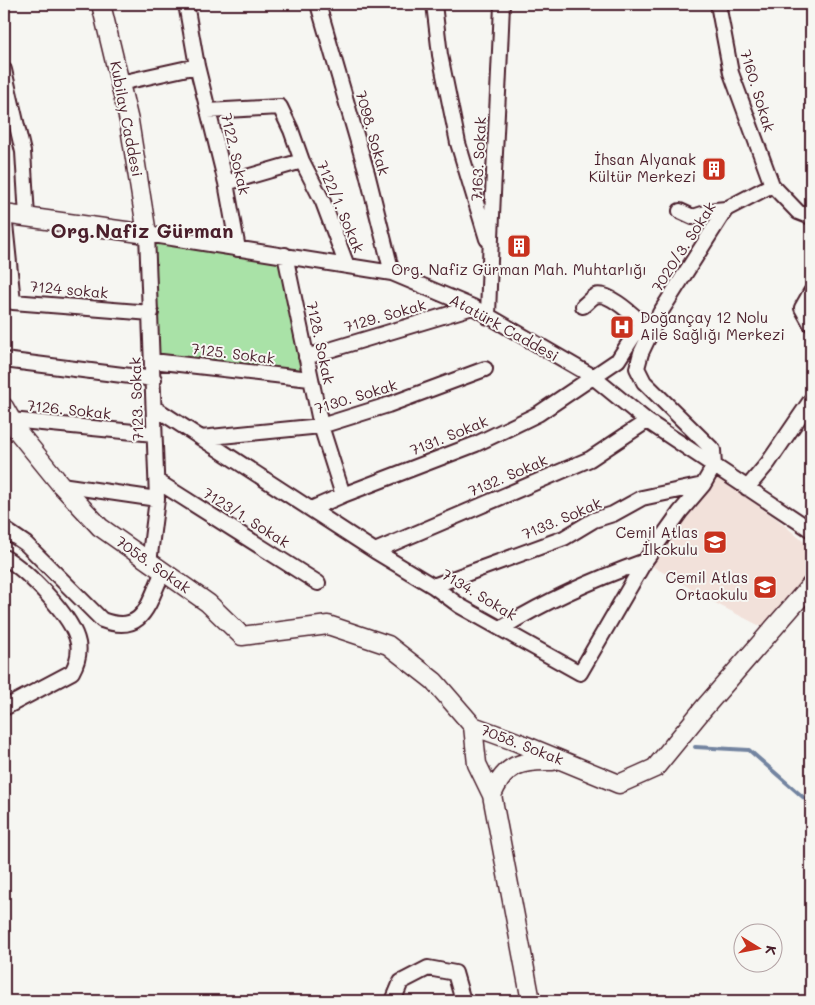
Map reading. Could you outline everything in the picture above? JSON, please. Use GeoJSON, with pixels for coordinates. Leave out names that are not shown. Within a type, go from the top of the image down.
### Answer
{"type":"FeatureCollection","features":[{"type":"Feature","properties":{"kind":"main road","name":"Kubilay Caddesi"},"geometry":{"type":"LineString","coordinates":[[101,4],[129,121],[147,234]]}},
{"type":"Feature","properties":{"kind":"main road","name":"Atatürk Caddesi"},"geometry":{"type":"LineString","coordinates":[[4,214],[147,234]]}},
{"type":"Feature","properties":{"kind":"main road","name":"7058. Sokak"},"geometry":{"type":"LineString","coordinates":[[7,414],[18,432],[61,485],[100,527],[208,603],[242,636],[328,625],[388,645],[434,682],[473,726],[619,784],[655,768],[704,708],[811,585]]}},
{"type":"Feature","properties":{"kind":"main road"},"geometry":{"type":"LineString","coordinates":[[473,726],[477,764],[492,795],[531,1001]]}},
{"type":"Feature","properties":{"kind":"main road"},"geometry":{"type":"LineString","coordinates":[[477,764],[480,756],[489,745],[527,746]]}},
{"type":"Feature","properties":{"kind":"main road"},"geometry":{"type":"LineString","coordinates":[[492,795],[498,781],[520,764],[530,760],[564,762]]}},
{"type":"Feature","properties":{"kind":"street","name":"7122. Sokak"},"geometry":{"type":"LineString","coordinates":[[186,4],[197,66],[226,183],[238,249]]}},
{"type":"Feature","properties":{"kind":"street","name":"7098. Sokak"},"geometry":{"type":"LineString","coordinates":[[318,4],[367,173],[392,273]]}},
{"type":"Feature","properties":{"kind":"street"},"geometry":{"type":"LineString","coordinates":[[434,4],[440,54],[458,143],[490,247]]}},
{"type":"Feature","properties":{"kind":"street","name":"7163. Sokak"},"geometry":{"type":"LineString","coordinates":[[488,317],[502,4]]}},
{"type":"Feature","properties":{"kind":"street","name":"7160. Sokak"},"geometry":{"type":"LineString","coordinates":[[718,4],[731,74],[772,185]]}},
{"type":"Feature","properties":{"kind":"street"},"geometry":{"type":"LineString","coordinates":[[120,83],[197,66]]}},
{"type":"Feature","properties":{"kind":"street"},"geometry":{"type":"LineString","coordinates":[[4,70],[23,152],[27,217]]}},
{"type":"Feature","properties":{"kind":"street","name":"7122/1. Sokak"},"geometry":{"type":"LineString","coordinates":[[208,112],[280,107],[291,130],[302,161],[323,202],[347,266]]}},
{"type":"Feature","properties":{"kind":"street","name":"7122/1. Sokak"},"geometry":{"type":"LineString","coordinates":[[226,183],[302,161]]}},
{"type":"Feature","properties":{"kind":"street"},"geometry":{"type":"LineString","coordinates":[[772,185],[798,212],[811,217]]}},
{"type":"Feature","properties":{"kind":"street","name":"7020/3. Sokak"},"geometry":{"type":"LineString","coordinates":[[714,466],[713,450],[644,382],[637,368],[641,353],[660,313],[726,209],[772,185]]}},
{"type":"Feature","properties":{"kind":"street"},"geometry":{"type":"LineString","coordinates":[[680,211],[693,217],[715,210],[726,209]]}},
{"type":"Feature","properties":{"kind":"street","name":"7124 sokak"},"geometry":{"type":"LineString","coordinates":[[4,214],[13,302],[150,313]]}},
{"type":"Feature","properties":{"kind":"street","name":"Atatürk Caddesi"},"geometry":{"type":"LineString","coordinates":[[147,234],[392,273],[473,307],[592,376],[648,421],[811,530]]}},
{"type":"Feature","properties":{"kind":"street","name":"7123. Sokak"},"geometry":{"type":"LineString","coordinates":[[4,529],[26,544],[102,620],[116,625],[130,623],[140,617],[153,595],[156,567],[157,481],[147,234]]}},
{"type":"Feature","properties":{"kind":"street","name":"7128. Sokak"},"geometry":{"type":"LineString","coordinates":[[285,255],[321,426],[343,494]]}},
{"type":"Feature","properties":{"kind":"street"},"geometry":{"type":"LineString","coordinates":[[811,292],[802,308],[811,324]]}},
{"type":"Feature","properties":{"kind":"street","name":"7131. Sokak"},"geometry":{"type":"LineString","coordinates":[[311,509],[343,494],[476,444],[538,414],[618,360],[642,323],[628,310],[602,295],[594,296],[583,306]]}},
{"type":"Feature","properties":{"kind":"street","name":"7129. Sokak"},"geometry":{"type":"LineString","coordinates":[[306,356],[473,307]]}},
{"type":"Feature","properties":{"kind":"street"},"geometry":{"type":"LineString","coordinates":[[4,360],[154,379]]}},
{"type":"Feature","properties":{"kind":"street","name":"7125. Sokak"},"geometry":{"type":"LineString","coordinates":[[153,361],[310,379]]}},
{"type":"Feature","properties":{"kind":"street","name":"7130. Sokak"},"geometry":{"type":"LineString","coordinates":[[201,438],[321,426],[388,405],[485,369]]}},
{"type":"Feature","properties":{"kind":"street"},"geometry":{"type":"LineString","coordinates":[[747,488],[768,462],[811,400]]}},
{"type":"Feature","properties":{"kind":"street","name":"7134. Sokak"},"geometry":{"type":"LineString","coordinates":[[155,408],[375,551],[433,586],[460,606],[580,673],[645,562],[680,512],[703,485],[714,466]]}},
{"type":"Feature","properties":{"kind":"street","name":"7126. Sokak"},"geometry":{"type":"LineString","coordinates":[[7,414],[154,434]]}},
{"type":"Feature","properties":{"kind":"street","name":"7132. Sokak"},"geometry":{"type":"LineString","coordinates":[[375,551],[590,459],[648,421]]}},
{"type":"Feature","properties":{"kind":"street","name":"7123/1. Sokak"},"geometry":{"type":"LineString","coordinates":[[157,481],[318,583]]}},
{"type":"Feature","properties":{"kind":"street"},"geometry":{"type":"LineString","coordinates":[[61,485],[157,499]]}},
{"type":"Feature","properties":{"kind":"street","name":"7133. Sokak"},"geometry":{"type":"LineString","coordinates":[[433,586],[564,538],[594,520],[613,514],[642,498],[703,485]]}},
{"type":"Feature","properties":{"kind":"street"},"geometry":{"type":"LineString","coordinates":[[4,557],[18,565],[59,608],[73,626],[78,643],[78,656],[72,672],[4,708]]}},
{"type":"Feature","properties":{"kind":"street"},"geometry":{"type":"LineString","coordinates":[[502,628],[563,595],[615,572],[645,562]]}},
{"type":"Feature","properties":{"kind":"street"},"geometry":{"type":"LineString","coordinates":[[393,1001],[401,982],[428,968],[455,973],[464,1001]]}},
{"type":"Feature","properties":{"kind":"shaded area","name":"Cemil Atlas İlkokulu"},"geometry":{"type":"Polygon","coordinates":[[[714,475],[777,519],[811,548],[811,569],[768,630],[719,605],[652,566],[714,475]]]}},
{"type":"Feature","properties":{"kind":"green space"},"geometry":{"type":"Polygon","coordinates":[[[154,243],[283,262],[305,370],[159,355],[154,243]]]}},
{"type":"Feature","properties":{"kind":"waterway"},"geometry":{"type":"LineString","coordinates":[[695,747],[749,750],[811,804]]}},
{"type":"Feature","properties":{"kind":"place","name":"İhsan Alyanak Kültür Merkezi"},"geometry":{"type":"Point","coordinates":[714,169]}},
{"type":"Feature","properties":{"kind":"place","name":"Org. Nafiz Gürman Mah. Muhtarlığı"},"geometry":{"type":"Point","coordinates":[519,246]}},
{"type":"Feature","properties":{"kind":"place","name":"Doğançay 12 Nolu Aile Sağlığı Merkezi"},"geometry":{"type":"Point","coordinates":[622,327]}},
{"type":"Feature","properties":{"kind":"place","name":"Cemil Atlas İlkokulu"},"geometry":{"type":"Point","coordinates":[715,542]}},
{"type":"Feature","properties":{"kind":"place","name":"Cemil Atlas Ortaokulu"},"geometry":{"type":"Point","coordinates":[765,587]}},
{"type":"Feature","properties":{"kind":"district","name":"Org.Nafiz Gürman"},"geometry":{"type":"Point","coordinates":[142,231]}}]}
